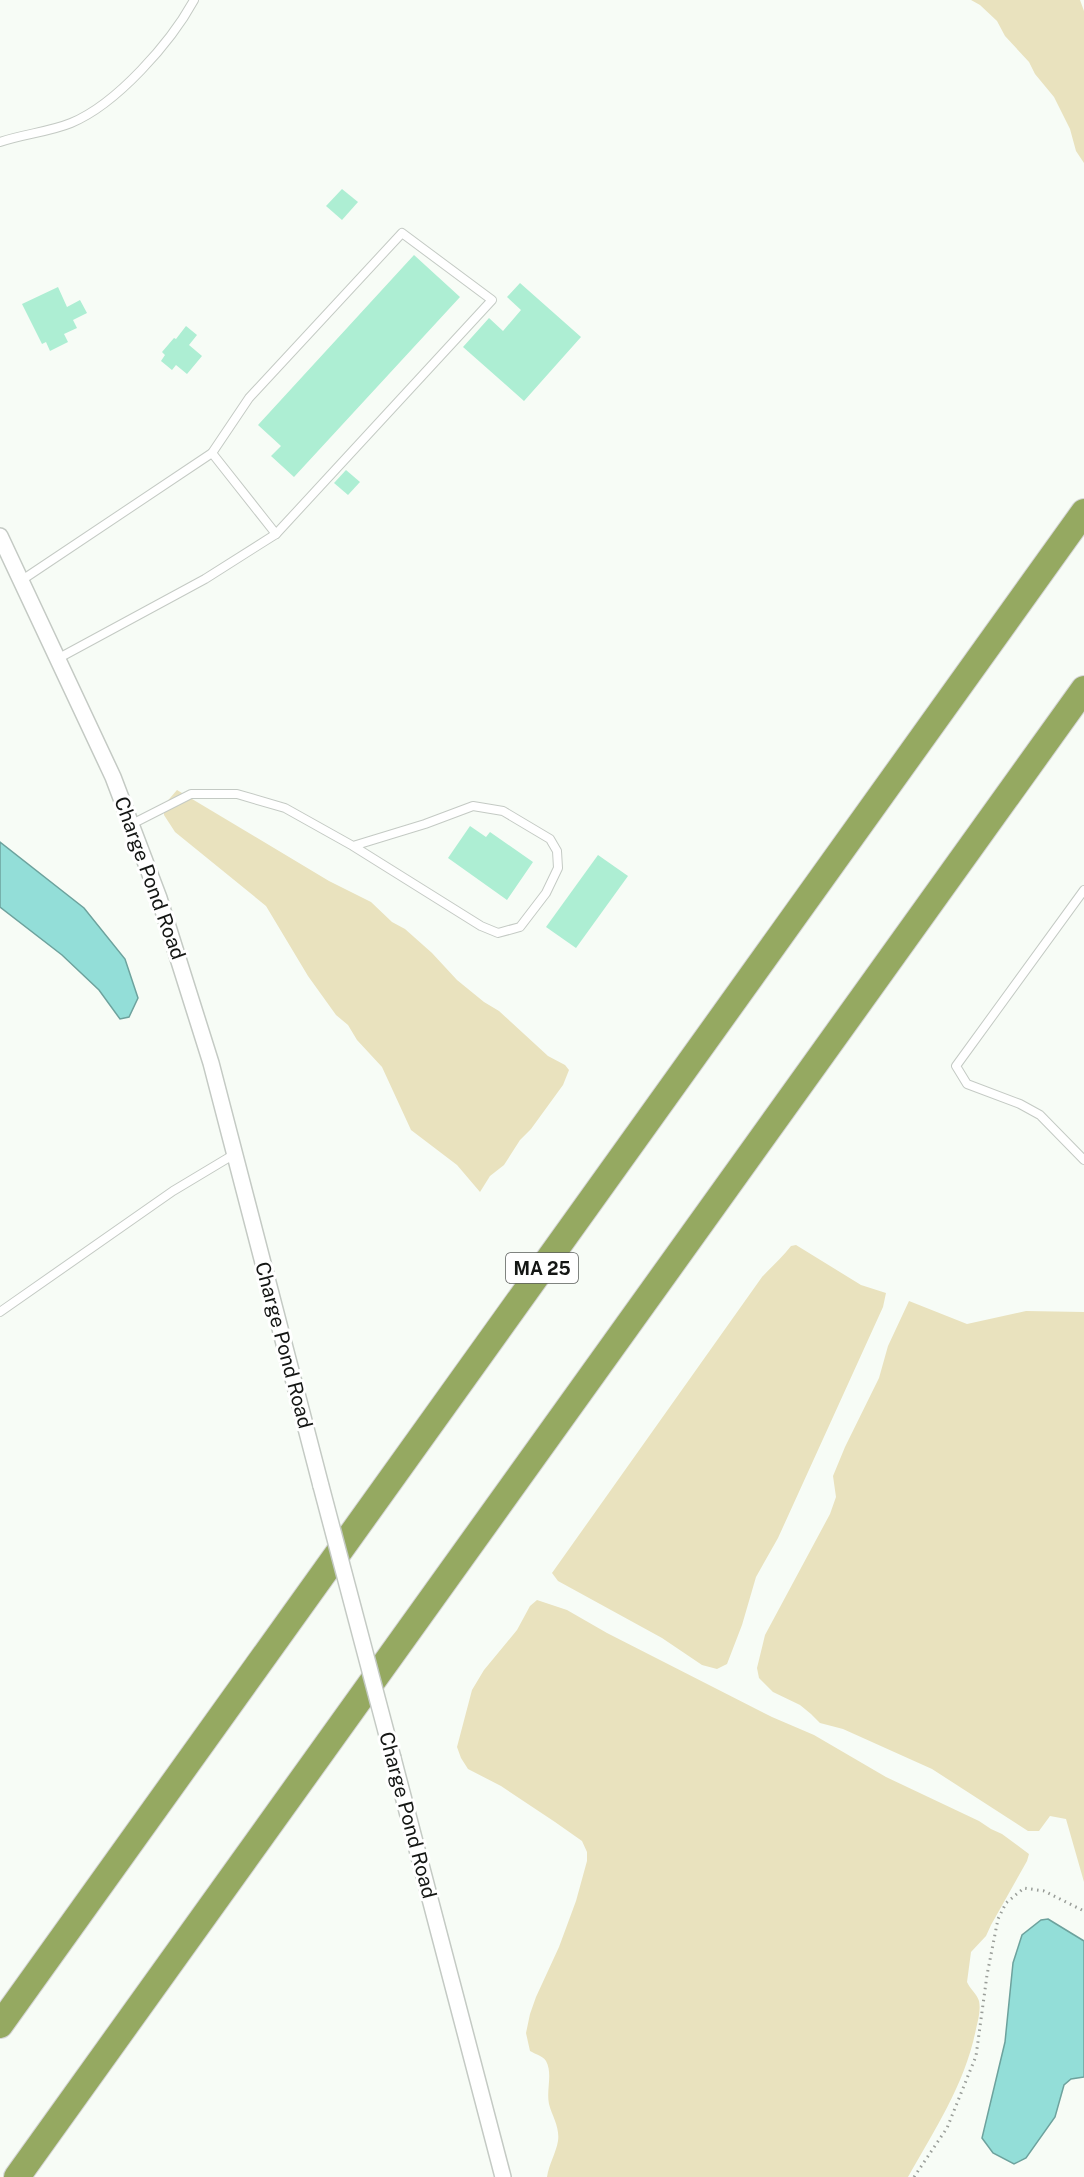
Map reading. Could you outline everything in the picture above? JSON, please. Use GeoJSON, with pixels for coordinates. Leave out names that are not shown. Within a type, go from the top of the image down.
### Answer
{"type":"FeatureCollection","features":[{"type":"Feature","properties":{"kind":"highway","name":"MA 25"},"geometry":{"type":"LineString","coordinates":[[0,2025],[1084,512]]}},
{"type":"Feature","properties":{"kind":"highway"},"geometry":{"type":"LineString","coordinates":[[17,2177],[1084,689]]}},
{"type":"Feature","properties":{"kind":"street","name":"Charge Pond Road"},"geometry":{"type":"LineString","coordinates":[[0,536],[59,658],[132,824],[159,898],[199,1023],[503,2177]]}},
{"type":"Feature","properties":{"kind":"lane"},"geometry":{"type":"LineString","coordinates":[[0,142],[71,123],[101,105],[126,84],[160,49],[181,23],[195,0]]}},
{"type":"Feature","properties":{"kind":"lane"},"geometry":{"type":"LineString","coordinates":[[22,580],[212,453],[249,398],[402,233],[492,300],[276,534],[206,579],[59,658]]}},
{"type":"Feature","properties":{"kind":"lane"},"geometry":{"type":"LineString","coordinates":[[212,453],[276,534]]}},
{"type":"Feature","properties":{"kind":"lane"},"geometry":{"type":"LineString","coordinates":[[132,824],[191,794],[237,794],[285,807],[353,846],[481,926],[498,933],[520,927],[546,893],[558,868],[557,851],[550,839],[504,811],[473,806],[425,824],[353,846]]}},
{"type":"Feature","properties":{"kind":"lane"},"geometry":{"type":"LineString","coordinates":[[1084,890],[956,1066],[967,1084],[1020,1104],[1040,1115],[1084,1160]]}},
{"type":"Feature","properties":{"kind":"lane"},"geometry":{"type":"LineString","coordinates":[[0,1312],[173,1191],[233,1155]]}},
{"type":"Feature","properties":{"kind":"path"},"geometry":{"type":"LineString","coordinates":[[914,2177],[947,2128],[976,2056],[987,1975],[998,1919],[1006,1903],[1024,1888],[1044,1891],[1084,1911]]}},
{"type":"Feature","properties":{"kind":"shaded area"},"geometry":{"type":"Polygon","coordinates":[[[971,0],[1080,0],[1084,11],[1084,163],[1076,151],[1070,129],[1054,97],[1035,74],[1029,62],[1005,36],[997,21],[971,0]]]}},
{"type":"Feature","properties":{"kind":"shaded area"},"geometry":{"type":"Polygon","coordinates":[[[177,790],[329,881],[371,902],[392,922],[405,929],[432,953],[457,980],[499,1011],[548,1056],[565,1065],[569,1070],[563,1085],[531,1129],[520,1140],[504,1165],[490,1176],[480,1192],[457,1165],[411,1130],[382,1067],[357,1040],[348,1025],[336,1015],[308,976],[266,906],[175,832],[164,815],[164,805],[177,790]]]}},
{"type":"Feature","properties":{"kind":"shaded area"},"geometry":{"type":"Polygon","coordinates":[[[796,1245],[861,1285],[886,1293],[883,1307],[778,1538],[756,1577],[742,1625],[727,1664],[717,1669],[702,1665],[662,1638],[558,1581],[552,1573],[762,1277],[791,1246],[796,1245]]]}},
{"type":"Feature","properties":{"kind":"shaded area"},"geometry":{"type":"Polygon","coordinates":[[[909,1301],[967,1324],[1026,1311],[1084,1312],[1084,1882],[1066,1819],[1050,1816],[1039,1831],[1028,1831],[932,1769],[843,1729],[820,1723],[800,1705],[773,1692],[759,1678],[757,1668],[765,1635],[830,1514],[836,1497],[833,1476],[879,1378],[888,1346],[909,1301]]]}},
{"type":"Feature","properties":{"kind":"shaded area"},"geometry":{"type":"Polygon","coordinates":[[[537,1600],[567,1610],[607,1633],[772,1717],[814,1735],[886,1777],[979,1821],[1002,1834],[1029,1854],[986,1936],[971,1952],[967,1982],[978,1998],[980,2008],[971,2049],[965,2069],[948,2106],[908,2177],[547,2177],[557,2145],[558,2131],[549,2104],[548,2066],[543,2058],[530,2051],[526,2033],[536,1997],[559,1947],[576,1901],[587,1861],[587,1852],[582,1841],[555,1822],[501,1786],[468,1769],[457,1747],[472,1690],[484,1670],[517,1630],[530,1606],[537,1600]]]}},
{"type":"Feature","properties":{"kind":"water"},"geometry":{"type":"Polygon","coordinates":[[[0,842],[84,908],[125,959],[138,998],[129,1017],[120,1019],[99,990],[62,955],[0,907],[0,842]]]}},
{"type":"Feature","properties":{"kind":"water"},"geometry":{"type":"Polygon","coordinates":[[[1048,1919],[1084,1941],[1084,2077],[1071,2079],[1064,2085],[1055,2117],[1026,2158],[1014,2164],[993,2153],[982,2138],[1005,2042],[1013,1963],[1022,1935],[1041,1920],[1048,1919]]]}},
{"type":"Feature","properties":{"kind":"building"},"geometry":{"type":"Polygon","coordinates":[[[342,189],[358,202],[342,220],[326,206],[342,189]]]}},
{"type":"Feature","properties":{"kind":"building"},"geometry":{"type":"Polygon","coordinates":[[[414,255],[460,297],[294,477],[271,456],[281,446],[258,425],[414,255]]]}},
{"type":"Feature","properties":{"kind":"building"},"geometry":{"type":"Polygon","coordinates":[[[520,283],[581,337],[524,401],[463,347],[489,318],[503,331],[521,310],[507,297],[520,283]]]}},
{"type":"Feature","properties":{"kind":"building"},"geometry":{"type":"Polygon","coordinates":[[[58,287],[67,307],[80,300],[87,313],[73,320],[77,328],[64,334],[68,342],[50,351],[46,342],[42,344],[22,304],[58,287]]]}},
{"type":"Feature","properties":{"kind":"building"},"geometry":{"type":"Polygon","coordinates":[[[186,326],[197,335],[189,345],[202,356],[187,374],[176,365],[172,370],[161,361],[165,355],[162,352],[186,326]]]}},
{"type":"Feature","properties":{"kind":"building"},"geometry":{"type":"Polygon","coordinates":[[[346,470],[360,482],[348,495],[334,483],[346,470]]]}},
{"type":"Feature","properties":{"kind":"building"},"geometry":{"type":"Polygon","coordinates":[[[470,826],[486,837],[490,832],[533,862],[507,900],[448,858],[470,826]]]}},
{"type":"Feature","properties":{"kind":"building"},"geometry":{"type":"Polygon","coordinates":[[[598,855],[628,876],[576,948],[546,927],[598,855]]]}}]}
